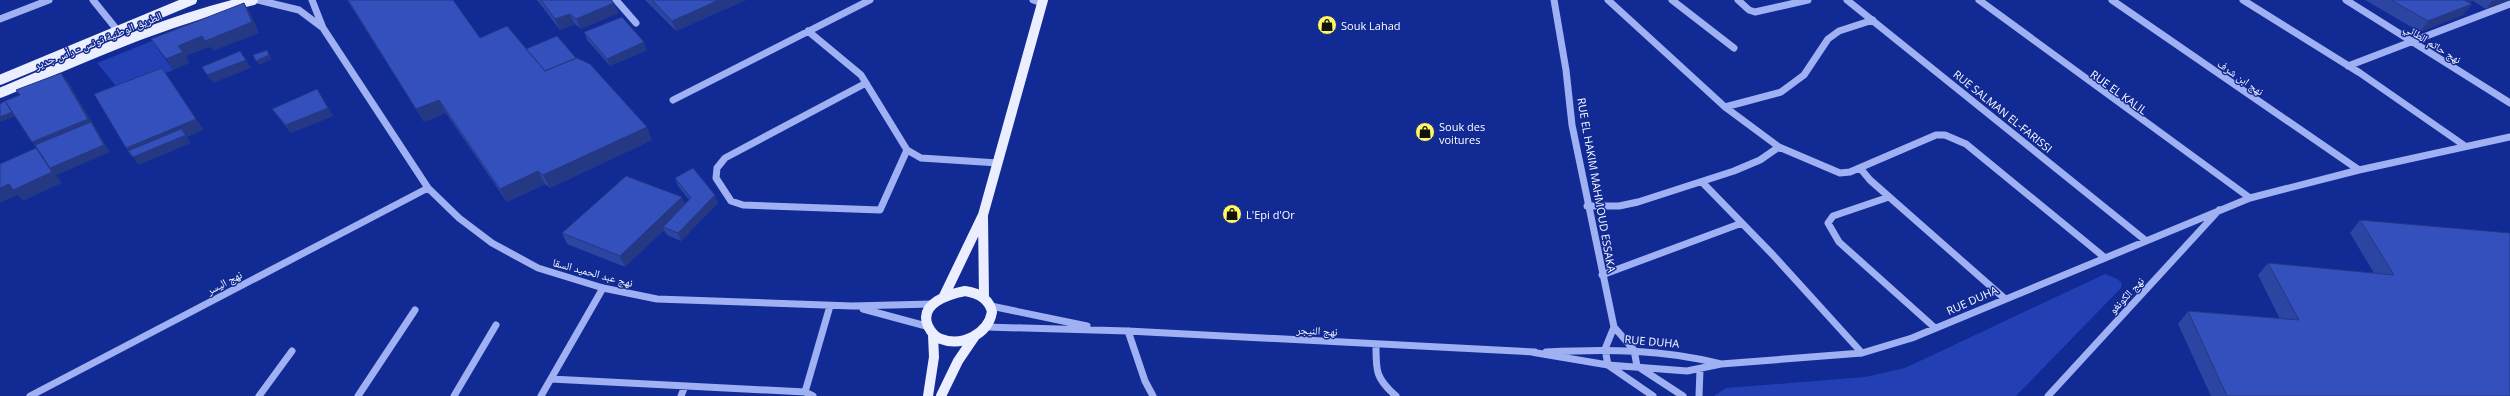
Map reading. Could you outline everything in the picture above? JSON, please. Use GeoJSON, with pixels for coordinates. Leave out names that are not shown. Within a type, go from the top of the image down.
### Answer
{"type":"FeatureCollection","features":[{"type":"Feature","properties":{"kind":"main road","name":"الطريق الوطنية تونس - رأس جدير"},"geometry":{"type":"LineString","coordinates":[[0,80],[192,0]]}},
{"type":"Feature","properties":{"kind":"main road"},"geometry":{"type":"LineString","coordinates":[[245,0],[258,0]]}},
{"type":"Feature","properties":{"kind":"main road","name":"الطريق الوطنية تونس - رأس جدير"},"geometry":{"type":"LineString","coordinates":[[0,93],[179,20],[214,8],[253,0]]}},
{"type":"Feature","properties":{"kind":"main road"},"geometry":{"type":"LineString","coordinates":[[944,296],[983,215],[1039,1]]}},
{"type":"Feature","properties":{"kind":"main road"},"geometry":{"type":"LineString","coordinates":[[983,215],[984,297]]}},
{"type":"Feature","properties":{"kind":"main road"},"geometry":{"type":"LineString","coordinates":[[928,396],[934,357],[930,330],[925,318],[932,304],[944,296],[965,291],[984,297],[991,306],[991,320],[986,327],[975,336],[958,361],[942,396]]}},
{"type":"Feature","properties":{"kind":"main road"},"geometry":{"type":"LineString","coordinates":[[930,330],[953,341],[975,336]]}},
{"type":"Feature","properties":{"kind":"street"},"geometry":{"type":"LineString","coordinates":[[0,19],[49,0]]}},
{"type":"Feature","properties":{"kind":"street"},"geometry":{"type":"LineString","coordinates":[[93,0],[118,31]]}},
{"type":"Feature","properties":{"kind":"street"},"geometry":{"type":"LineString","coordinates":[[258,0],[299,10],[323,28]]}},
{"type":"Feature","properties":{"kind":"street"},"geometry":{"type":"LineString","coordinates":[[312,0],[323,28]]}},
{"type":"Feature","properties":{"kind":"street"},"geometry":{"type":"LineString","coordinates":[[616,0],[636,23]]}},
{"type":"Feature","properties":{"kind":"street"},"geometry":{"type":"LineString","coordinates":[[673,100],[870,0]]}},
{"type":"Feature","properties":{"kind":"street","name":"RUE EL HAKIM MAHMOUD ESSAKA"},"geometry":{"type":"LineString","coordinates":[[1554,0],[1587,206],[1614,327]]}},
{"type":"Feature","properties":{"kind":"street"},"geometry":{"type":"LineString","coordinates":[[1608,0],[1725,107],[1778,147],[1840,172],[1860,168],[1936,135],[1956,139],[1966,144],[2104,257]]}},
{"type":"Feature","properties":{"kind":"street"},"geometry":{"type":"LineString","coordinates":[[1672,0],[1734,48]]}},
{"type":"Feature","properties":{"kind":"street"},"geometry":{"type":"LineString","coordinates":[[1738,0],[1749,10],[1755,12],[1808,0]]}},
{"type":"Feature","properties":{"kind":"street","name":"RUE SALMAN EL-FARISSI"},"geometry":{"type":"LineString","coordinates":[[1847,0],[2145,240]]}},
{"type":"Feature","properties":{"kind":"street","name":"RUE EL KALIL"},"geometry":{"type":"LineString","coordinates":[[1979,0],[2117,104],[2250,198]]}},
{"type":"Feature","properties":{"kind":"street","name":"نهج ابن شرف"},"geometry":{"type":"LineString","coordinates":[[2112,0],[2359,170]]}},
{"type":"Feature","properties":{"kind":"street"},"geometry":{"type":"LineString","coordinates":[[2243,0],[2348,66],[2465,146]]}},
{"type":"Feature","properties":{"kind":"street","name":"نهج حاتم الطائي"},"geometry":{"type":"LineString","coordinates":[[2346,0],[2412,40],[2510,103]]}},
{"type":"Feature","properties":{"kind":"street"},"geometry":{"type":"LineString","coordinates":[[2348,66],[2412,40],[2510,4]]}},
{"type":"Feature","properties":{"kind":"street"},"geometry":{"type":"LineString","coordinates":[[1725,107],[1782,92],[1804,75],[1828,39],[1833,35],[1839,31],[1873,20]]}},
{"type":"Feature","properties":{"kind":"street","name":"نهج عبد الحميد السقا"},"geometry":{"type":"LineString","coordinates":[[323,28],[428,188],[458,218],[492,243],[538,268],[603,288],[657,299],[830,306],[932,304]]}},
{"type":"Feature","properties":{"kind":"street"},"geometry":{"type":"LineString","coordinates":[[808,31],[861,75],[907,150],[921,158],[998,162]]}},
{"type":"Feature","properties":{"kind":"street"},"geometry":{"type":"LineString","coordinates":[[866,83],[726,158],[717,168],[716,178],[731,201],[743,205],[880,210],[907,150]]}},
{"type":"Feature","properties":{"kind":"street","name":"RUE DUHA"},"geometry":{"type":"LineString","coordinates":[[1608,365],[1700,370],[1721,364],[1862,353],[1890,346],[2221,208],[2250,198],[2359,170],[2510,137]]}},
{"type":"Feature","properties":{"kind":"street"},"geometry":{"type":"LineString","coordinates":[[1587,206],[1619,206],[1702,182],[1760,160],[1778,147]]}},
{"type":"Feature","properties":{"kind":"street"},"geometry":{"type":"LineString","coordinates":[[1860,168],[1889,197],[2004,298]]}},
{"type":"Feature","properties":{"kind":"street"},"geometry":{"type":"LineString","coordinates":[[1702,182],[1862,353]]}},
{"type":"Feature","properties":{"kind":"street","name":"نهج اليسر"},"geometry":{"type":"LineString","coordinates":[[30,396],[428,188]]}},
{"type":"Feature","properties":{"kind":"street"},"geometry":{"type":"LineString","coordinates":[[1889,197],[1833,216],[1828,223],[1839,242],[1935,328]]}},
{"type":"Feature","properties":{"kind":"street","name":"نهج الكونغو"},"geometry":{"type":"LineString","coordinates":[[2048,396],[2221,208]]}},
{"type":"Feature","properties":{"kind":"street"},"geometry":{"type":"LineString","coordinates":[[1602,275],[1742,223]]}},
{"type":"Feature","properties":{"kind":"street"},"geometry":{"type":"LineString","coordinates":[[541,396],[603,288]]}},
{"type":"Feature","properties":{"kind":"street"},"geometry":{"type":"LineString","coordinates":[[806,392],[830,306]]}},
{"type":"Feature","properties":{"kind":"street","name":"نهج عبد الحميد السقا"},"geometry":{"type":"LineString","coordinates":[[852,306],[884,313],[930,330]]}},
{"type":"Feature","properties":{"kind":"street"},"geometry":{"type":"LineString","coordinates":[[991,306],[1102,329]]}},
{"type":"Feature","properties":{"kind":"street"},"geometry":{"type":"LineString","coordinates":[[358,396],[415,310]]}},
{"type":"Feature","properties":{"kind":"street"},"geometry":{"type":"LineString","coordinates":[[454,396],[496,325]]}},
{"type":"Feature","properties":{"kind":"street"},"geometry":{"type":"LineString","coordinates":[[986,327],[1102,329]]}},
{"type":"Feature","properties":{"kind":"street"},"geometry":{"type":"LineString","coordinates":[[1653,396],[1608,365],[1605,349],[1614,327],[1634,350],[1638,366],[1683,396]]}},
{"type":"Feature","properties":{"kind":"street","name":"نهج النيجر"},"geometry":{"type":"LineString","coordinates":[[1102,329],[1531,352],[1605,349]]}},
{"type":"Feature","properties":{"kind":"street"},"geometry":{"type":"LineString","coordinates":[[1128,330],[1145,381],[1153,396]]}},
{"type":"Feature","properties":{"kind":"street"},"geometry":{"type":"LineString","coordinates":[[1376,344],[1376,375],[1381,384],[1396,396]]}},
{"type":"Feature","properties":{"kind":"street","name":"RUE DUHA"},"geometry":{"type":"LineString","coordinates":[[1605,349],[1685,355],[1721,364]]}},
{"type":"Feature","properties":{"kind":"street"},"geometry":{"type":"LineString","coordinates":[[259,396],[292,351]]}},
{"type":"Feature","properties":{"kind":"street","name":"نهج النيجر"},"geometry":{"type":"LineString","coordinates":[[1531,352],[1608,365]]}},
{"type":"Feature","properties":{"kind":"street"},"geometry":{"type":"LineString","coordinates":[[1699,396],[1700,370]]}},
{"type":"Feature","properties":{"kind":"street"},"geometry":{"type":"LineString","coordinates":[[551,379],[806,392],[814,396]]}},
{"type":"Feature","properties":{"kind":"street"},"geometry":{"type":"LineString","coordinates":[[681,396],[685,386]]}},
{"type":"Feature","properties":{"kind":"shaded area"},"geometry":{"type":"Polygon","coordinates":[[[152,41],[173,70],[121,92],[97,63],[152,41]]]}},
{"type":"Feature","properties":{"kind":"shaded area"},"geometry":{"type":"Polygon","coordinates":[[[2105,274],[2122,283],[2121,288],[2016,396],[1714,396],[1726,388],[1865,377],[1905,368],[2105,274]]]}},
{"type":"Feature","properties":{"kind":"building"},"geometry":{"type":"Polygon","coordinates":[[[348,0],[453,0],[480,38],[507,26],[545,71],[577,58],[590,64],[647,127],[543,175],[538,171],[500,189],[439,100],[416,109],[348,0]]]}},
{"type":"Feature","properties":{"kind":"building"},"geometry":{"type":"Polygon","coordinates":[[[541,0],[611,0],[614,3],[576,19],[570,14],[555,19],[541,0]]]}},
{"type":"Feature","properties":{"kind":"building"},"geometry":{"type":"Polygon","coordinates":[[[652,0],[719,0],[672,21],[652,0]]]}},
{"type":"Feature","properties":{"kind":"building"},"geometry":{"type":"Polygon","coordinates":[[[2391,0],[2464,0],[2472,4],[2428,21],[2391,0]]]}},
{"type":"Feature","properties":{"kind":"building"},"geometry":{"type":"Polygon","coordinates":[[[244,3],[252,22],[205,41],[202,36],[178,46],[183,52],[166,59],[151,39],[244,3]]]}},
{"type":"Feature","properties":{"kind":"building"},"geometry":{"type":"Polygon","coordinates":[[[622,17],[644,42],[607,59],[584,32],[622,17]]]}},
{"type":"Feature","properties":{"kind":"building"},"geometry":{"type":"Polygon","coordinates":[[[557,36],[576,58],[545,71],[526,49],[557,36]]]}},
{"type":"Feature","properties":{"kind":"building"},"geometry":{"type":"Polygon","coordinates":[[[267,50],[269,55],[256,61],[253,55],[267,50]]]}},
{"type":"Feature","properties":{"kind":"building"},"geometry":{"type":"Polygon","coordinates":[[[240,51],[246,60],[207,75],[202,67],[240,51]]]}},
{"type":"Feature","properties":{"kind":"building"},"geometry":{"type":"Polygon","coordinates":[[[162,68],[196,119],[126,148],[94,94],[162,68]]]}},
{"type":"Feature","properties":{"kind":"building"},"geometry":{"type":"Polygon","coordinates":[[[61,73],[88,119],[32,142],[5,101],[20,95],[16,90],[61,73]]]}},
{"type":"Feature","properties":{"kind":"building"},"geometry":{"type":"Polygon","coordinates":[[[317,89],[328,108],[286,125],[272,109],[317,89]]]}},
{"type":"Feature","properties":{"kind":"building"},"geometry":{"type":"Polygon","coordinates":[[[5,101],[12,112],[0,117],[0,104],[5,101]]]}},
{"type":"Feature","properties":{"kind":"building"},"geometry":{"type":"Polygon","coordinates":[[[91,122],[104,145],[50,168],[35,145],[91,122]]]}},
{"type":"Feature","properties":{"kind":"building"},"geometry":{"type":"Polygon","coordinates":[[[181,129],[186,135],[133,157],[128,151],[181,129]]]}},
{"type":"Feature","properties":{"kind":"building"},"geometry":{"type":"Polygon","coordinates":[[[36,148],[52,172],[13,190],[9,184],[0,188],[0,164],[36,148]]]}},
{"type":"Feature","properties":{"kind":"building"},"geometry":{"type":"Polygon","coordinates":[[[693,168],[715,195],[678,233],[663,227],[691,198],[675,178],[693,168]]]}},
{"type":"Feature","properties":{"kind":"building"},"geometry":{"type":"Polygon","coordinates":[[[626,176],[682,197],[620,256],[562,233],[626,176]]]}},
{"type":"Feature","properties":{"kind":"building"},"geometry":{"type":"Polygon","coordinates":[[[2360,220],[2510,233],[2510,396],[2227,396],[2188,311],[2299,320],[2268,263],[2394,275],[2360,220]]]}},
{"type":"Feature","properties":{"kind":"place","name":"Souk Lahad"},"geometry":{"type":"Point","coordinates":[1327,25]}},
{"type":"Feature","properties":{"kind":"place","name":"Souk des voitures"},"geometry":{"type":"Point","coordinates":[1425,132]}},
{"type":"Feature","properties":{"kind":"place","name":"L'Epi d'Or"},"geometry":{"type":"Point","coordinates":[1232,214]}}]}
